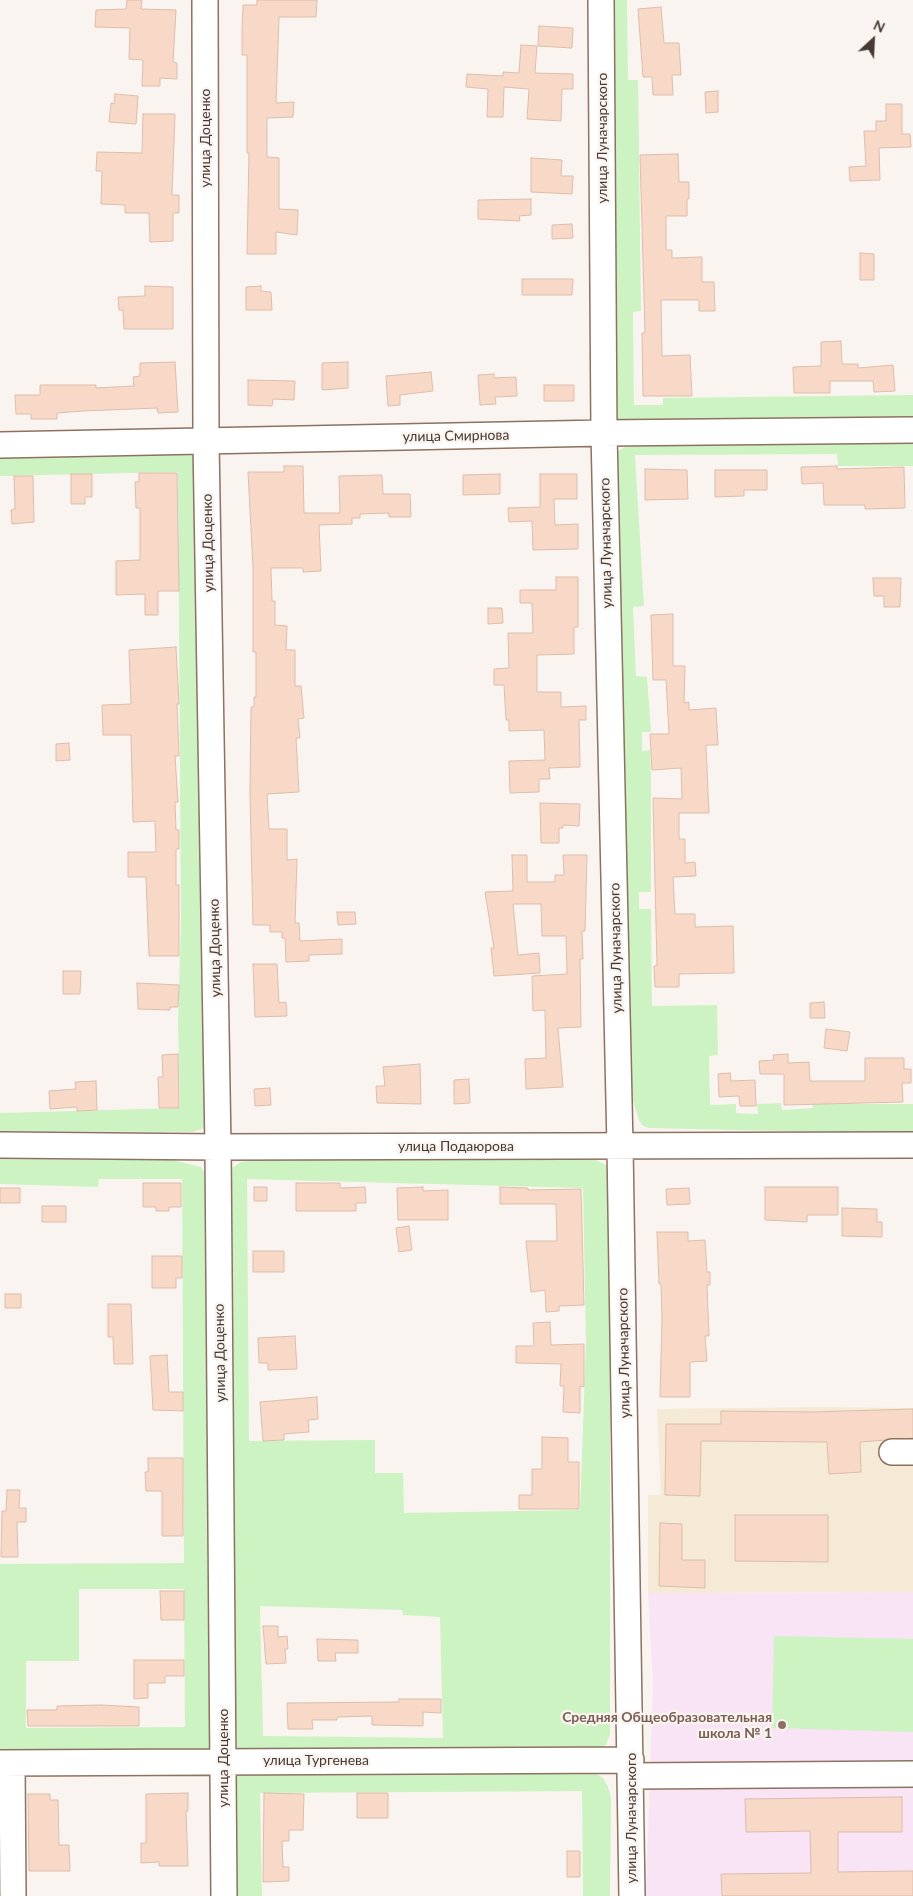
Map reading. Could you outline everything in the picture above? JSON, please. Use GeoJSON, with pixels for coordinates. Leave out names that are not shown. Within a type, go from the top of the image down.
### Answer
{"type":"FeatureCollection","features":[{"type":"Feature","properties":{"kind":"street","name":"улица Доценко"},"geometry":{"type":"LineString","coordinates":[[205,0],[206,442],[218,1147],[224,1896]]}},
{"type":"Feature","properties":{"kind":"street","name":"улица Луначарского"},"geometry":{"type":"LineString","coordinates":[[601,0],[604,433],[620,1146],[632,1896]]}},
{"type":"Feature","properties":{"kind":"street","name":"улица Смирнова"},"geometry":{"type":"LineString","coordinates":[[0,445],[604,433],[913,430]]}},
{"type":"Feature","properties":{"kind":"street","name":"улица Подаюрова"},"geometry":{"type":"LineString","coordinates":[[0,1145],[218,1147],[913,1145]]}},
{"type":"Feature","properties":{"kind":"street","name":"улица Тургенева"},"geometry":{"type":"LineString","coordinates":[[6,1763],[224,1760],[913,1774]]}},
{"type":"Feature","properties":{"kind":"street"},"geometry":{"type":"LineString","coordinates":[[6,1763],[13,1896]]}},
{"type":"Feature","properties":{"kind":"shaded area"},"geometry":{"type":"Polygon","coordinates":[[[913,1408],[913,1592],[648,1593],[648,1495],[661,1495],[657,1409],[913,1408]]]}},
{"type":"Feature","properties":{"kind":"shaded area","name":"Средняя Общеобразовательная школа № 1"},"geometry":{"type":"Polygon","coordinates":[[[913,1592],[913,1896],[646,1896],[653,1683],[648,1593],[913,1592]]]}},
{"type":"Feature","properties":{"kind":"green space"},"geometry":{"type":"Polygon","coordinates":[[[607,0],[627,0],[628,80],[638,80],[641,311],[633,312],[634,405],[663,405],[663,398],[913,395],[913,418],[626,423],[616,421],[607,0]]]}},
{"type":"Feature","properties":{"kind":"green space"},"geometry":{"type":"Polygon","coordinates":[[[913,436],[913,466],[838,466],[837,454],[635,455],[644,606],[633,607],[636,676],[647,677],[651,732],[642,732],[642,751],[650,750],[651,892],[639,892],[639,909],[651,909],[652,1006],[717,1005],[718,1055],[709,1056],[710,1105],[736,1104],[736,1113],[758,1114],[757,1104],[781,1103],[782,1110],[813,1108],[813,1104],[913,1104],[913,1134],[649,1128],[643,1126],[633,1101],[624,1032],[616,452],[625,447],[753,440],[913,436]]]}},
{"type":"Feature","properties":{"kind":"green space"},"geometry":{"type":"Polygon","coordinates":[[[193,453],[197,457],[205,1128],[192,1132],[0,1131],[0,1113],[180,1108],[178,1021],[181,925],[178,472],[0,476],[0,454],[193,453]]]}},
{"type":"Feature","properties":{"kind":"green space"},"geometry":{"type":"Polygon","coordinates":[[[592,1158],[606,1165],[610,1174],[610,1734],[606,1745],[600,1750],[238,1752],[224,1195],[226,1179],[232,1168],[241,1162],[255,1160],[592,1158]],[[247,1179],[249,1441],[375,1440],[375,1473],[403,1473],[404,1513],[580,1510],[586,1343],[583,1188],[247,1179]],[[260,1606],[263,1736],[443,1738],[440,1617],[403,1615],[402,1610],[260,1606]]]}},
{"type":"Feature","properties":{"kind":"green space"},"geometry":{"type":"Polygon","coordinates":[[[0,1159],[172,1160],[201,1167],[206,1175],[210,1751],[0,1755],[0,1564],[184,1563],[182,1179],[99,1179],[98,1187],[0,1184],[0,1159]],[[79,1589],[79,1661],[26,1661],[26,1728],[185,1727],[184,1589],[79,1589]]]}},
{"type":"Feature","properties":{"kind":"green space"},"geometry":{"type":"Polygon","coordinates":[[[774,1636],[913,1639],[913,1732],[772,1728],[774,1636]]]}},
{"type":"Feature","properties":{"kind":"green space"},"geometry":{"type":"Polygon","coordinates":[[[239,1771],[584,1771],[595,1773],[603,1778],[611,1798],[610,1896],[583,1896],[582,1791],[260,1793],[262,1896],[230,1896],[233,1778],[239,1771]]]}},
{"type":"Feature","properties":{"kind":"building"},"geometry":{"type":"Polygon","coordinates":[[[127,0],[142,0],[141,9],[176,10],[173,62],[177,63],[177,79],[160,78],[160,86],[142,86],[143,60],[129,59],[130,28],[95,27],[96,10],[126,9],[127,0]]]}},
{"type":"Feature","properties":{"kind":"building"},"geometry":{"type":"Polygon","coordinates":[[[257,0],[317,0],[316,17],[279,17],[276,103],[294,102],[293,117],[267,118],[267,157],[279,158],[279,209],[298,210],[297,235],[276,232],[276,254],[247,254],[249,153],[247,153],[247,55],[242,55],[243,5],[257,5],[257,0]]]}},
{"type":"Feature","properties":{"kind":"building"},"geometry":{"type":"Polygon","coordinates":[[[661,7],[664,43],[679,43],[681,75],[672,75],[673,95],[653,95],[652,77],[643,77],[638,9],[661,7]]]}},
{"type":"Feature","properties":{"kind":"building"},"geometry":{"type":"Polygon","coordinates":[[[539,26],[573,28],[572,48],[538,46],[539,26]]]}},
{"type":"Feature","properties":{"kind":"building"},"geometry":{"type":"Polygon","coordinates":[[[521,45],[537,46],[535,73],[573,74],[573,89],[562,89],[561,121],[527,119],[529,89],[504,87],[503,117],[487,117],[488,89],[466,87],[467,74],[503,76],[503,72],[519,73],[521,45]]]}},
{"type":"Feature","properties":{"kind":"building"},"geometry":{"type":"Polygon","coordinates":[[[718,91],[718,112],[706,113],[705,92],[718,91]]]}},
{"type":"Feature","properties":{"kind":"building"},"geometry":{"type":"Polygon","coordinates":[[[115,94],[138,96],[136,124],[109,122],[111,103],[114,104],[115,94]]]}},
{"type":"Feature","properties":{"kind":"building"},"geometry":{"type":"Polygon","coordinates":[[[886,104],[902,104],[902,134],[910,134],[911,147],[879,148],[880,180],[850,181],[849,167],[866,166],[864,131],[876,131],[876,121],[886,121],[886,104]]]}},
{"type":"Feature","properties":{"kind":"building"},"geometry":{"type":"Polygon","coordinates":[[[143,114],[175,114],[172,195],[179,195],[179,213],[173,213],[173,241],[150,242],[149,213],[125,213],[125,205],[101,204],[102,171],[96,171],[97,152],[142,153],[143,114]]]}},
{"type":"Feature","properties":{"kind":"building"},"geometry":{"type":"Polygon","coordinates":[[[678,154],[679,182],[689,182],[687,216],[666,216],[666,250],[672,250],[672,258],[702,257],[702,282],[714,282],[715,311],[699,311],[699,300],[661,300],[662,356],[690,355],[692,396],[643,396],[642,333],[645,333],[640,155],[678,154]]]}},
{"type":"Feature","properties":{"kind":"building"},"geometry":{"type":"Polygon","coordinates":[[[531,158],[562,160],[561,176],[573,176],[572,194],[531,192],[531,158]]]}},
{"type":"Feature","properties":{"kind":"building"},"geometry":{"type":"Polygon","coordinates":[[[531,199],[531,215],[519,216],[520,221],[478,219],[478,200],[531,199]]]}},
{"type":"Feature","properties":{"kind":"building"},"geometry":{"type":"Polygon","coordinates":[[[572,224],[573,238],[552,239],[552,225],[572,224]]]}},
{"type":"Feature","properties":{"kind":"building"},"geometry":{"type":"Polygon","coordinates":[[[860,253],[874,254],[874,280],[860,280],[860,253]]]}},
{"type":"Feature","properties":{"kind":"building"},"geometry":{"type":"Polygon","coordinates":[[[522,279],[573,279],[572,295],[522,295],[522,279]]]}},
{"type":"Feature","properties":{"kind":"building"},"geometry":{"type":"Polygon","coordinates":[[[145,286],[173,287],[173,329],[124,329],[123,310],[119,310],[118,297],[145,296],[145,286]]]}},
{"type":"Feature","properties":{"kind":"building"},"geometry":{"type":"Polygon","coordinates":[[[261,286],[261,291],[271,292],[272,310],[246,310],[246,287],[261,286]]]}},
{"type":"Feature","properties":{"kind":"building"},"geometry":{"type":"Polygon","coordinates":[[[841,341],[842,364],[858,364],[858,368],[893,365],[895,391],[874,392],[873,381],[830,381],[830,393],[794,393],[793,367],[821,366],[821,342],[841,341]]]}},
{"type":"Feature","properties":{"kind":"building"},"geometry":{"type":"Polygon","coordinates":[[[175,362],[178,412],[158,413],[157,408],[83,411],[57,413],[57,419],[31,419],[31,414],[16,414],[15,395],[40,395],[40,385],[96,385],[96,388],[134,386],[133,377],[140,376],[140,363],[175,362]]]}},
{"type":"Feature","properties":{"kind":"building"},"geometry":{"type":"Polygon","coordinates":[[[348,362],[348,388],[322,390],[322,363],[348,362]]]}},
{"type":"Feature","properties":{"kind":"building"},"geometry":{"type":"Polygon","coordinates":[[[431,372],[433,391],[400,395],[400,405],[388,406],[386,376],[431,372]]]}},
{"type":"Feature","properties":{"kind":"building"},"geometry":{"type":"Polygon","coordinates":[[[494,374],[494,378],[516,377],[517,396],[495,397],[496,404],[480,405],[478,375],[494,374]]]}},
{"type":"Feature","properties":{"kind":"building"},"geometry":{"type":"Polygon","coordinates":[[[248,380],[295,381],[294,400],[273,399],[272,406],[248,405],[248,380]]]}},
{"type":"Feature","properties":{"kind":"building"},"geometry":{"type":"Polygon","coordinates":[[[544,385],[574,385],[574,401],[544,401],[544,385]]]}},
{"type":"Feature","properties":{"kind":"building"},"geometry":{"type":"Polygon","coordinates":[[[284,466],[303,466],[304,513],[340,513],[339,476],[382,475],[383,494],[410,494],[411,517],[389,517],[389,513],[360,514],[360,518],[352,518],[352,524],[319,525],[321,571],[303,572],[303,568],[271,568],[272,601],[275,601],[275,625],[287,626],[286,650],[295,650],[295,686],[301,686],[304,718],[298,719],[300,738],[296,738],[299,792],[267,794],[269,829],[287,829],[287,860],[297,859],[295,923],[299,923],[300,941],[342,939],[342,954],[309,955],[309,961],[286,962],[285,938],[282,938],[282,932],[270,932],[270,925],[253,925],[250,794],[251,707],[254,707],[254,697],[256,697],[256,652],[253,652],[253,568],[248,472],[284,472],[284,466]]]}},
{"type":"Feature","properties":{"kind":"building"},"geometry":{"type":"Polygon","coordinates":[[[837,466],[837,469],[904,467],[905,508],[865,509],[865,505],[824,505],[823,483],[802,484],[801,467],[837,466]]]}},
{"type":"Feature","properties":{"kind":"building"},"geometry":{"type":"Polygon","coordinates":[[[645,469],[687,470],[688,499],[645,500],[645,469]]]}},
{"type":"Feature","properties":{"kind":"building"},"geometry":{"type":"Polygon","coordinates":[[[715,470],[767,470],[767,490],[744,490],[744,496],[715,497],[715,470]]]}},
{"type":"Feature","properties":{"kind":"building"},"geometry":{"type":"Polygon","coordinates":[[[139,473],[177,473],[179,591],[158,591],[158,615],[145,615],[145,594],[116,595],[116,561],[140,560],[140,508],[136,508],[135,482],[139,482],[139,473]]]}},
{"type":"Feature","properties":{"kind":"building"},"geometry":{"type":"Polygon","coordinates":[[[71,474],[92,474],[92,497],[85,497],[85,504],[71,504],[71,474]]]}},
{"type":"Feature","properties":{"kind":"building"},"geometry":{"type":"Polygon","coordinates":[[[500,474],[500,494],[463,495],[463,475],[500,474]]]}},
{"type":"Feature","properties":{"kind":"building"},"geometry":{"type":"Polygon","coordinates":[[[540,474],[577,474],[577,499],[554,499],[555,525],[578,524],[578,549],[533,550],[532,521],[509,522],[508,508],[540,507],[540,474]]]}},
{"type":"Feature","properties":{"kind":"building"},"geometry":{"type":"Polygon","coordinates":[[[14,476],[33,476],[34,522],[12,524],[11,510],[15,509],[14,476]]]}},
{"type":"Feature","properties":{"kind":"building"},"geometry":{"type":"Polygon","coordinates":[[[556,577],[578,577],[578,627],[574,627],[574,654],[537,655],[537,692],[561,692],[561,707],[586,706],[586,720],[579,720],[580,767],[549,768],[550,779],[539,779],[539,792],[510,793],[509,761],[545,760],[544,730],[509,731],[509,720],[506,720],[504,685],[494,685],[494,669],[509,668],[508,633],[533,633],[532,603],[520,603],[520,590],[556,590],[556,577]]]}},
{"type":"Feature","properties":{"kind":"building"},"geometry":{"type":"Polygon","coordinates":[[[873,578],[901,578],[900,607],[884,607],[884,596],[874,596],[873,578]]]}},
{"type":"Feature","properties":{"kind":"building"},"geometry":{"type":"Polygon","coordinates":[[[488,608],[502,608],[503,623],[488,624],[488,608]]]}},
{"type":"Feature","properties":{"kind":"building"},"geometry":{"type":"Polygon","coordinates":[[[673,614],[673,666],[685,666],[684,703],[689,702],[689,710],[716,708],[718,745],[706,745],[709,813],[679,813],[679,839],[685,839],[685,863],[695,862],[696,876],[673,877],[675,914],[695,914],[695,927],[733,926],[734,973],[679,974],[679,987],[655,987],[654,966],[657,966],[653,798],[682,799],[681,768],[652,770],[650,734],[669,734],[666,680],[653,680],[651,615],[673,614]]]}},
{"type":"Feature","properties":{"kind":"building"},"geometry":{"type":"Polygon","coordinates":[[[176,647],[179,756],[175,756],[178,802],[175,802],[176,830],[179,830],[179,849],[176,849],[176,885],[179,885],[179,956],[149,956],[146,877],[128,877],[128,852],[156,852],[155,821],[133,822],[131,735],[103,735],[102,705],[131,704],[129,650],[176,647]]]}},
{"type":"Feature","properties":{"kind":"building"},"geometry":{"type":"Polygon","coordinates":[[[69,743],[70,760],[56,761],[56,744],[69,743]]]}},
{"type":"Feature","properties":{"kind":"building"},"geometry":{"type":"Polygon","coordinates":[[[540,803],[580,804],[579,826],[563,825],[563,828],[559,828],[559,843],[541,843],[540,803]]]}},
{"type":"Feature","properties":{"kind":"building"},"geometry":{"type":"Polygon","coordinates":[[[512,855],[527,855],[527,882],[555,882],[555,875],[564,875],[563,855],[587,855],[585,931],[582,931],[583,959],[580,959],[581,1027],[558,1028],[563,1087],[526,1089],[525,1059],[546,1058],[545,1010],[533,1011],[532,976],[567,974],[566,936],[542,936],[541,904],[513,904],[518,955],[539,953],[540,973],[494,976],[491,948],[494,948],[485,892],[513,891],[512,855]]]}},
{"type":"Feature","properties":{"kind":"building"},"geometry":{"type":"Polygon","coordinates":[[[337,912],[355,912],[356,924],[338,925],[337,912]]]}},
{"type":"Feature","properties":{"kind":"building"},"geometry":{"type":"Polygon","coordinates":[[[253,964],[277,964],[279,1003],[286,1002],[287,1016],[255,1017],[253,964]]]}},
{"type":"Feature","properties":{"kind":"building"},"geometry":{"type":"Polygon","coordinates":[[[63,971],[81,971],[80,994],[63,994],[63,971]]]}},
{"type":"Feature","properties":{"kind":"building"},"geometry":{"type":"Polygon","coordinates":[[[137,983],[179,985],[178,1007],[170,1007],[170,1010],[138,1009],[137,983]]]}},
{"type":"Feature","properties":{"kind":"building"},"geometry":{"type":"Polygon","coordinates":[[[824,1002],[825,1018],[810,1018],[810,1003],[824,1002]]]}},
{"type":"Feature","properties":{"kind":"building"},"geometry":{"type":"Polygon","coordinates":[[[826,1029],[850,1032],[847,1051],[824,1048],[826,1029]]]}},
{"type":"Feature","properties":{"kind":"building"},"geometry":{"type":"Polygon","coordinates":[[[178,1054],[179,1108],[159,1108],[158,1077],[163,1077],[162,1055],[178,1054]]]}},
{"type":"Feature","properties":{"kind":"building"},"geometry":{"type":"Polygon","coordinates":[[[788,1054],[788,1063],[809,1062],[810,1081],[865,1081],[865,1058],[904,1058],[904,1069],[911,1069],[911,1083],[902,1083],[903,1102],[784,1105],[784,1074],[760,1074],[759,1061],[774,1060],[773,1055],[788,1054]]]}},
{"type":"Feature","properties":{"kind":"building"},"geometry":{"type":"Polygon","coordinates":[[[420,1064],[421,1104],[377,1103],[376,1086],[385,1086],[383,1067],[420,1064]]]}},
{"type":"Feature","properties":{"kind":"building"},"geometry":{"type":"Polygon","coordinates":[[[730,1073],[731,1081],[755,1080],[756,1106],[740,1106],[739,1096],[719,1097],[718,1074],[730,1073]]]}},
{"type":"Feature","properties":{"kind":"building"},"geometry":{"type":"Polygon","coordinates":[[[469,1079],[470,1103],[454,1104],[454,1080],[469,1079]]]}},
{"type":"Feature","properties":{"kind":"building"},"geometry":{"type":"Polygon","coordinates":[[[96,1081],[97,1110],[77,1111],[77,1107],[50,1109],[49,1091],[76,1089],[75,1082],[96,1081]]]}},
{"type":"Feature","properties":{"kind":"building"},"geometry":{"type":"Polygon","coordinates":[[[270,1088],[271,1105],[255,1106],[254,1089],[270,1088]]]}},
{"type":"Feature","properties":{"kind":"building"},"geometry":{"type":"Polygon","coordinates":[[[143,1183],[181,1183],[181,1207],[169,1207],[169,1211],[156,1211],[156,1207],[143,1207],[143,1183]]]}},
{"type":"Feature","properties":{"kind":"building"},"geometry":{"type":"Polygon","coordinates":[[[296,1183],[340,1183],[340,1188],[365,1187],[366,1203],[356,1203],[356,1211],[296,1211],[296,1183]]]}},
{"type":"Feature","properties":{"kind":"building"},"geometry":{"type":"Polygon","coordinates":[[[254,1187],[267,1187],[267,1201],[254,1201],[254,1187]]]}},
{"type":"Feature","properties":{"kind":"building"},"geometry":{"type":"Polygon","coordinates":[[[423,1187],[423,1191],[448,1190],[448,1220],[398,1220],[397,1188],[423,1187]]]}},
{"type":"Feature","properties":{"kind":"building"},"geometry":{"type":"Polygon","coordinates":[[[500,1187],[528,1188],[528,1190],[581,1189],[584,1305],[559,1306],[559,1311],[546,1312],[545,1290],[531,1292],[526,1241],[557,1241],[556,1204],[500,1204],[500,1187]]]}},
{"type":"Feature","properties":{"kind":"building"},"geometry":{"type":"Polygon","coordinates":[[[765,1187],[838,1187],[838,1215],[807,1215],[807,1222],[765,1220],[765,1187]]]}},
{"type":"Feature","properties":{"kind":"building"},"geometry":{"type":"Polygon","coordinates":[[[0,1188],[20,1188],[20,1203],[0,1203],[0,1188]]]}},
{"type":"Feature","properties":{"kind":"building"},"geometry":{"type":"Polygon","coordinates":[[[689,1188],[690,1204],[667,1205],[666,1189],[689,1188]]]}},
{"type":"Feature","properties":{"kind":"building"},"geometry":{"type":"Polygon","coordinates":[[[42,1206],[66,1206],[66,1222],[42,1222],[42,1206]]]}},
{"type":"Feature","properties":{"kind":"building"},"geometry":{"type":"Polygon","coordinates":[[[842,1208],[877,1209],[877,1222],[882,1222],[882,1237],[842,1236],[842,1208]]]}},
{"type":"Feature","properties":{"kind":"building"},"geometry":{"type":"Polygon","coordinates":[[[409,1226],[412,1250],[399,1252],[396,1228],[409,1226]]]}},
{"type":"Feature","properties":{"kind":"building"},"geometry":{"type":"Polygon","coordinates":[[[657,1232],[688,1232],[688,1241],[705,1240],[707,1272],[710,1272],[710,1285],[707,1285],[709,1336],[705,1336],[707,1361],[690,1362],[690,1397],[660,1397],[662,1319],[657,1232]]]}},
{"type":"Feature","properties":{"kind":"building"},"geometry":{"type":"Polygon","coordinates":[[[253,1251],[284,1251],[284,1272],[253,1272],[253,1251]]]}},
{"type":"Feature","properties":{"kind":"building"},"geometry":{"type":"Polygon","coordinates":[[[152,1256],[182,1256],[182,1278],[176,1278],[176,1288],[152,1288],[152,1256]]]}},
{"type":"Feature","properties":{"kind":"building"},"geometry":{"type":"Polygon","coordinates":[[[5,1294],[21,1294],[21,1308],[5,1308],[5,1294]]]}},
{"type":"Feature","properties":{"kind":"building"},"geometry":{"type":"Polygon","coordinates":[[[108,1304],[131,1304],[133,1364],[114,1364],[113,1337],[108,1337],[108,1304]]]}},
{"type":"Feature","properties":{"kind":"building"},"geometry":{"type":"Polygon","coordinates":[[[550,1322],[551,1345],[584,1344],[584,1387],[580,1386],[580,1413],[563,1412],[564,1386],[560,1386],[561,1364],[516,1363],[516,1346],[534,1346],[533,1323],[550,1322]]]}},
{"type":"Feature","properties":{"kind":"building"},"geometry":{"type":"Polygon","coordinates":[[[295,1336],[297,1369],[268,1370],[268,1363],[259,1363],[258,1338],[295,1336]]]}},
{"type":"Feature","properties":{"kind":"building"},"geometry":{"type":"Polygon","coordinates":[[[167,1355],[169,1392],[183,1392],[183,1411],[153,1410],[150,1356],[167,1355]]]}},
{"type":"Feature","properties":{"kind":"building"},"geometry":{"type":"Polygon","coordinates":[[[317,1397],[318,1419],[308,1420],[309,1432],[284,1434],[284,1440],[263,1441],[260,1402],[317,1397]]]}},
{"type":"Feature","properties":{"kind":"building"},"geometry":{"type":"Polygon","coordinates":[[[913,1409],[913,1438],[860,1442],[861,1472],[829,1474],[827,1442],[701,1441],[700,1496],[665,1495],[666,1424],[721,1424],[721,1411],[811,1412],[913,1409]]]}},
{"type":"Feature","properties":{"kind":"building"},"geometry":{"type":"Polygon","coordinates":[[[542,1437],[568,1438],[568,1462],[579,1462],[579,1509],[519,1509],[519,1495],[532,1495],[532,1469],[542,1469],[542,1437]]]}},
{"type":"Feature","properties":{"kind":"building"},"geometry":{"type":"Polygon","coordinates":[[[148,1458],[183,1458],[183,1536],[162,1536],[162,1491],[146,1491],[145,1472],[148,1472],[148,1458]]]}},
{"type":"Feature","properties":{"kind":"building"},"geometry":{"type":"Polygon","coordinates":[[[7,1490],[20,1490],[19,1508],[26,1508],[26,1522],[17,1522],[18,1557],[1,1557],[2,1511],[6,1511],[7,1490]]]}},
{"type":"Feature","properties":{"kind":"building"},"geometry":{"type":"Polygon","coordinates":[[[735,1515],[828,1515],[828,1562],[735,1561],[735,1515]]]}},
{"type":"Feature","properties":{"kind":"building"},"geometry":{"type":"Polygon","coordinates":[[[660,1523],[682,1524],[682,1560],[705,1560],[705,1588],[659,1586],[660,1523]]]}},
{"type":"Feature","properties":{"kind":"building"},"geometry":{"type":"Polygon","coordinates":[[[160,1591],[184,1591],[184,1620],[161,1620],[160,1591]]]}},
{"type":"Feature","properties":{"kind":"building"},"geometry":{"type":"Polygon","coordinates":[[[263,1626],[278,1626],[278,1637],[287,1636],[288,1649],[285,1649],[286,1663],[266,1664],[263,1626]]]}},
{"type":"Feature","properties":{"kind":"building"},"geometry":{"type":"Polygon","coordinates":[[[317,1639],[358,1640],[358,1653],[335,1653],[336,1661],[318,1661],[317,1639]]]}},
{"type":"Feature","properties":{"kind":"building"},"geometry":{"type":"Polygon","coordinates":[[[134,1660],[184,1660],[184,1676],[165,1676],[165,1683],[148,1683],[148,1698],[134,1699],[134,1660]]]}},
{"type":"Feature","properties":{"kind":"building"},"geometry":{"type":"Polygon","coordinates":[[[399,1699],[441,1699],[441,1713],[423,1712],[423,1726],[372,1725],[372,1716],[337,1717],[337,1720],[312,1720],[313,1729],[288,1729],[287,1703],[399,1702],[399,1699]]]}},
{"type":"Feature","properties":{"kind":"building"},"geometry":{"type":"Polygon","coordinates":[[[101,1705],[139,1707],[139,1726],[28,1726],[27,1710],[57,1710],[57,1706],[101,1705]]]}},
{"type":"Feature","properties":{"kind":"building"},"geometry":{"type":"Polygon","coordinates":[[[188,1793],[188,1811],[186,1811],[188,1866],[159,1866],[159,1862],[141,1863],[141,1843],[146,1843],[146,1794],[188,1793]]]}},
{"type":"Feature","properties":{"kind":"building"},"geometry":{"type":"Polygon","coordinates":[[[264,1793],[304,1794],[303,1830],[289,1830],[289,1841],[282,1841],[283,1867],[289,1867],[289,1881],[263,1882],[264,1793]]]}},
{"type":"Feature","properties":{"kind":"building"},"geometry":{"type":"Polygon","coordinates":[[[357,1793],[388,1793],[388,1818],[357,1818],[357,1793]]]}},
{"type":"Feature","properties":{"kind":"building"},"geometry":{"type":"Polygon","coordinates":[[[28,1794],[50,1794],[50,1800],[58,1800],[59,1845],[69,1845],[70,1871],[29,1871],[28,1794]]]}},
{"type":"Feature","properties":{"kind":"building"},"geometry":{"type":"Polygon","coordinates":[[[902,1797],[902,1832],[838,1832],[838,1872],[913,1871],[913,1896],[722,1896],[721,1874],[811,1873],[810,1831],[746,1832],[745,1799],[902,1797]]]}},
{"type":"Feature","properties":{"kind":"building"},"geometry":{"type":"Polygon","coordinates":[[[567,1851],[580,1851],[580,1877],[567,1877],[567,1851]]]}},
{"type":"Feature","properties":{"kind":"place","name":"Средняя Общеобразовательная школа № 1"},"geometry":{"type":"Point","coordinates":[782,1725]}}]}
